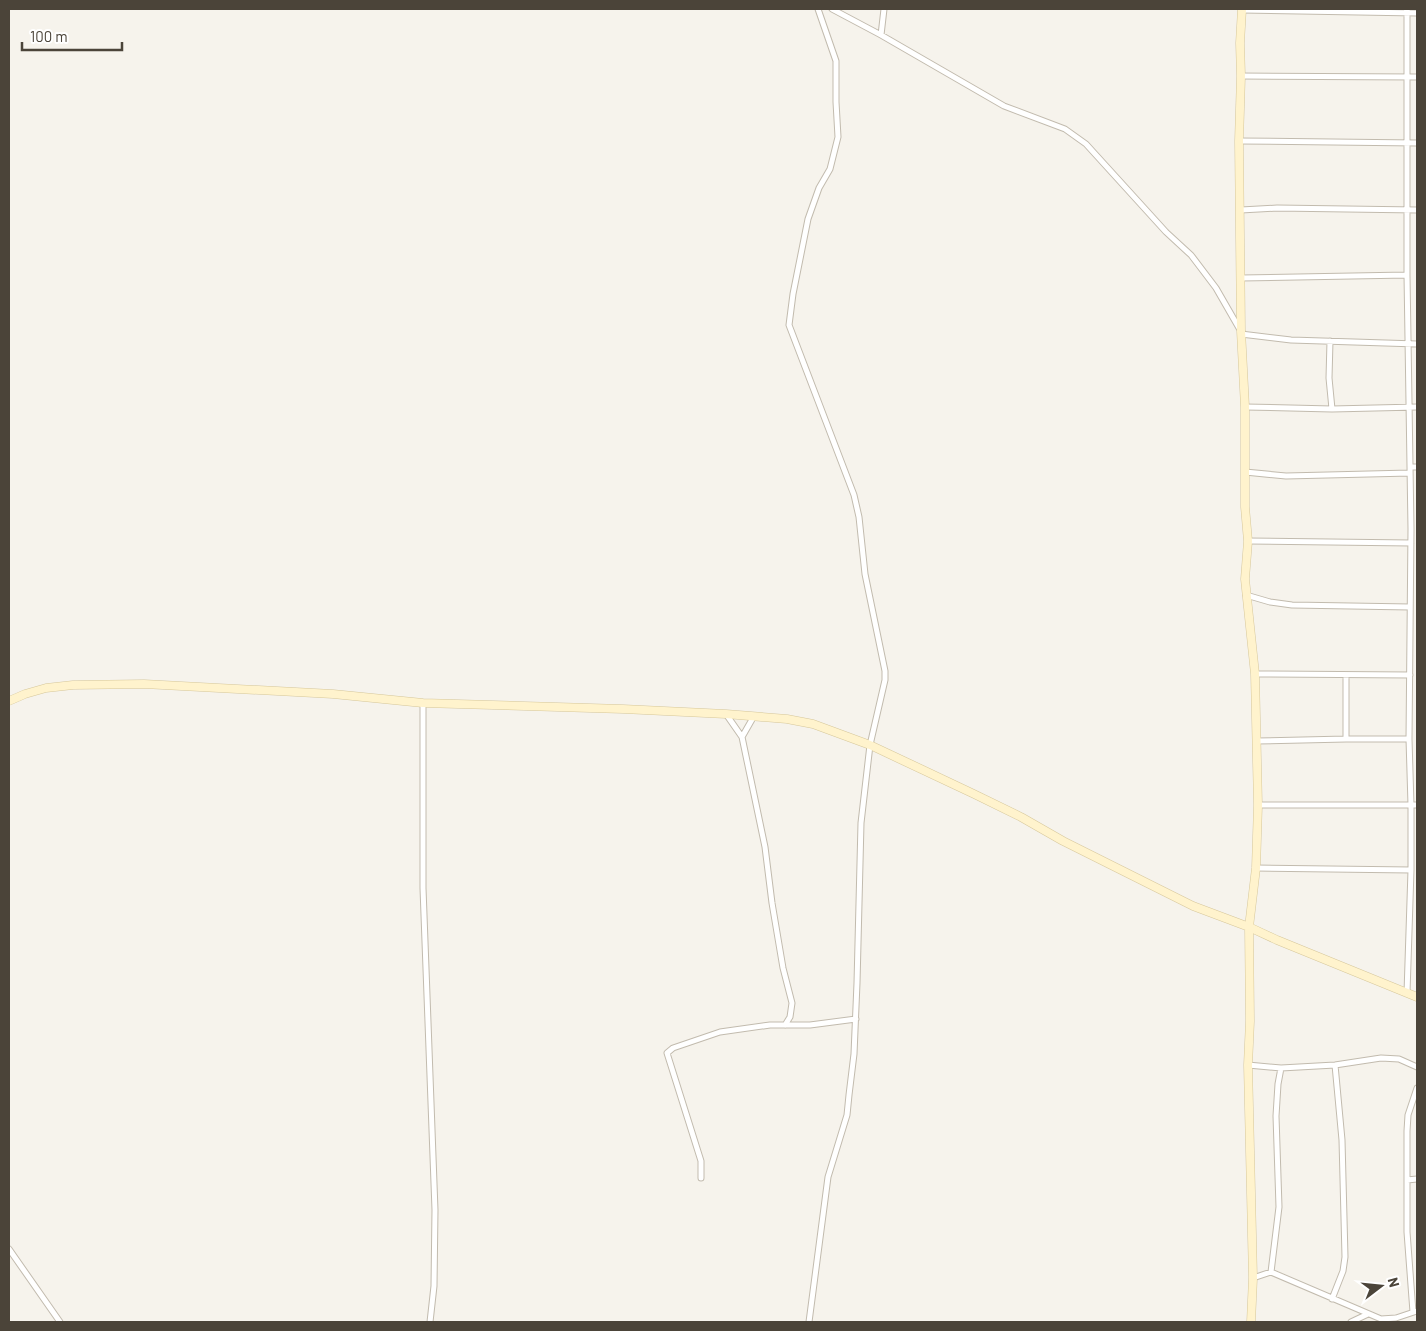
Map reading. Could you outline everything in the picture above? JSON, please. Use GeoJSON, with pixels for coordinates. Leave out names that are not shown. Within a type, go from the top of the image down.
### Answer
{"type":"FeatureCollection","features":[{"type":"Feature","properties":{"kind":"street"},"geometry":{"type":"LineString","coordinates":[[809,1322],[828,1176],[846,1115],[854,1054],[861,823],[870,745],[884,688],[885,671],[865,574],[858,517],[850,481],[789,325],[808,219],[819,188],[830,169],[838,137],[836,61],[818,9]]}},
{"type":"Feature","properties":{"kind":"street"},"geometry":{"type":"LineString","coordinates":[[832,9],[1004,106],[1065,129],[1081,140],[1166,232],[1191,255],[1216,288],[1241,333]]}},
{"type":"Feature","properties":{"kind":"street"},"geometry":{"type":"LineString","coordinates":[[881,35],[884,9]]}},
{"type":"Feature","properties":{"kind":"street"},"geometry":{"type":"LineString","coordinates":[[1251,1322],[1253,1278],[1248,1065],[1250,1022],[1249,927],[1256,868],[1258,805],[1255,674],[1245,579],[1248,540],[1245,506],[1245,407],[1241,333],[1239,141],[1242,10],[1407,11],[1417,13]]}},
{"type":"Feature","properties":{"kind":"street"},"geometry":{"type":"LineString","coordinates":[[1407,11],[1408,407],[1414,529],[1411,542],[1409,740],[1414,805],[1407,993]]}},
{"type":"Feature","properties":{"kind":"street"},"geometry":{"type":"LineString","coordinates":[[1241,76],[1417,77]]}},
{"type":"Feature","properties":{"kind":"street"},"geometry":{"type":"LineString","coordinates":[[1239,141],[1417,143]]}},
{"type":"Feature","properties":{"kind":"street"},"geometry":{"type":"LineString","coordinates":[[1241,210],[1286,208],[1417,210]]}},
{"type":"Feature","properties":{"kind":"street"},"geometry":{"type":"LineString","coordinates":[[1240,278],[1407,275]]}},
{"type":"Feature","properties":{"kind":"street"},"geometry":{"type":"LineString","coordinates":[[1241,333],[1291,340],[1417,344]]}},
{"type":"Feature","properties":{"kind":"street"},"geometry":{"type":"LineString","coordinates":[[1330,341],[1329,378],[1332,409]]}},
{"type":"Feature","properties":{"kind":"street"},"geometry":{"type":"LineString","coordinates":[[1245,407],[1332,409],[1417,407]]}},
{"type":"Feature","properties":{"kind":"street"},"geometry":{"type":"LineString","coordinates":[[1245,472],[1286,476],[1410,470],[1417,467]]}},
{"type":"Feature","properties":{"kind":"street"},"geometry":{"type":"LineString","coordinates":[[1248,540],[1411,542]]}},
{"type":"Feature","properties":{"kind":"street"},"geometry":{"type":"LineString","coordinates":[[1246,595],[1270,602],[1292,605],[1410,608]]}},
{"type":"Feature","properties":{"kind":"street"},"geometry":{"type":"LineString","coordinates":[[1410,596],[1417,596]]}},
{"type":"Feature","properties":{"kind":"street"},"geometry":{"type":"LineString","coordinates":[[1255,674],[1410,674]]}},
{"type":"Feature","properties":{"kind":"street"},"geometry":{"type":"LineString","coordinates":[[1346,675],[1346,739]]}},
{"type":"Feature","properties":{"kind":"street"},"geometry":{"type":"LineString","coordinates":[[9,702],[25,694],[46,688],[73,685],[144,684],[333,694],[423,703],[726,714],[786,719],[813,724],[870,745],[1021,817],[1063,841],[1193,906],[1249,927],[1417,997]]}},
{"type":"Feature","properties":{"kind":"street"},"geometry":{"type":"LineString","coordinates":[[423,703],[423,888],[435,1210],[434,1286],[430,1322]]}},
{"type":"Feature","properties":{"kind":"street"},"geometry":{"type":"LineString","coordinates":[[726,714],[742,737],[764,847],[783,968],[792,1003],[790,1017],[785,1025]]}},
{"type":"Feature","properties":{"kind":"street"},"geometry":{"type":"LineString","coordinates":[[742,737],[754,716]]}},
{"type":"Feature","properties":{"kind":"street"},"geometry":{"type":"LineString","coordinates":[[1256,741],[1409,740]]}},
{"type":"Feature","properties":{"kind":"street"},"geometry":{"type":"LineString","coordinates":[[1258,805],[1414,805]]}},
{"type":"Feature","properties":{"kind":"street"},"geometry":{"type":"LineString","coordinates":[[1256,868],[1411,870]]}},
{"type":"Feature","properties":{"kind":"street"},"geometry":{"type":"LineString","coordinates":[[701,1178],[701,1161],[666,1053],[673,1048],[720,1032],[770,1025],[810,1025],[856,1019]]}},
{"type":"Feature","properties":{"kind":"street"},"geometry":{"type":"LineString","coordinates":[[1248,1065],[1282,1068],[1335,1065],[1380,1058],[1399,1059],[1417,1067]]}},
{"type":"Feature","properties":{"kind":"street"},"geometry":{"type":"LineString","coordinates":[[1332,1298],[1343,1271],[1345,1257],[1342,1140],[1335,1065]]}},
{"type":"Feature","properties":{"kind":"street"},"geometry":{"type":"LineString","coordinates":[[1271,1272],[1279,1207],[1276,1116],[1278,1084],[1282,1068]]}},
{"type":"Feature","properties":{"kind":"street"},"geometry":{"type":"LineString","coordinates":[[1253,1278],[1271,1272],[1381,1319],[1388,1319],[1415,1311],[1407,1232],[1407,1180],[1408,1115],[1417,1088]]}},
{"type":"Feature","properties":{"kind":"street"},"geometry":{"type":"LineString","coordinates":[[1407,1180],[1417,1179]]}},
{"type":"Feature","properties":{"kind":"street"},"geometry":{"type":"LineString","coordinates":[[9,1250],[60,1322]]}},
{"type":"Feature","properties":{"kind":"street"},"geometry":{"type":"LineString","coordinates":[[1351,1322],[1368,1314]]}}]}
